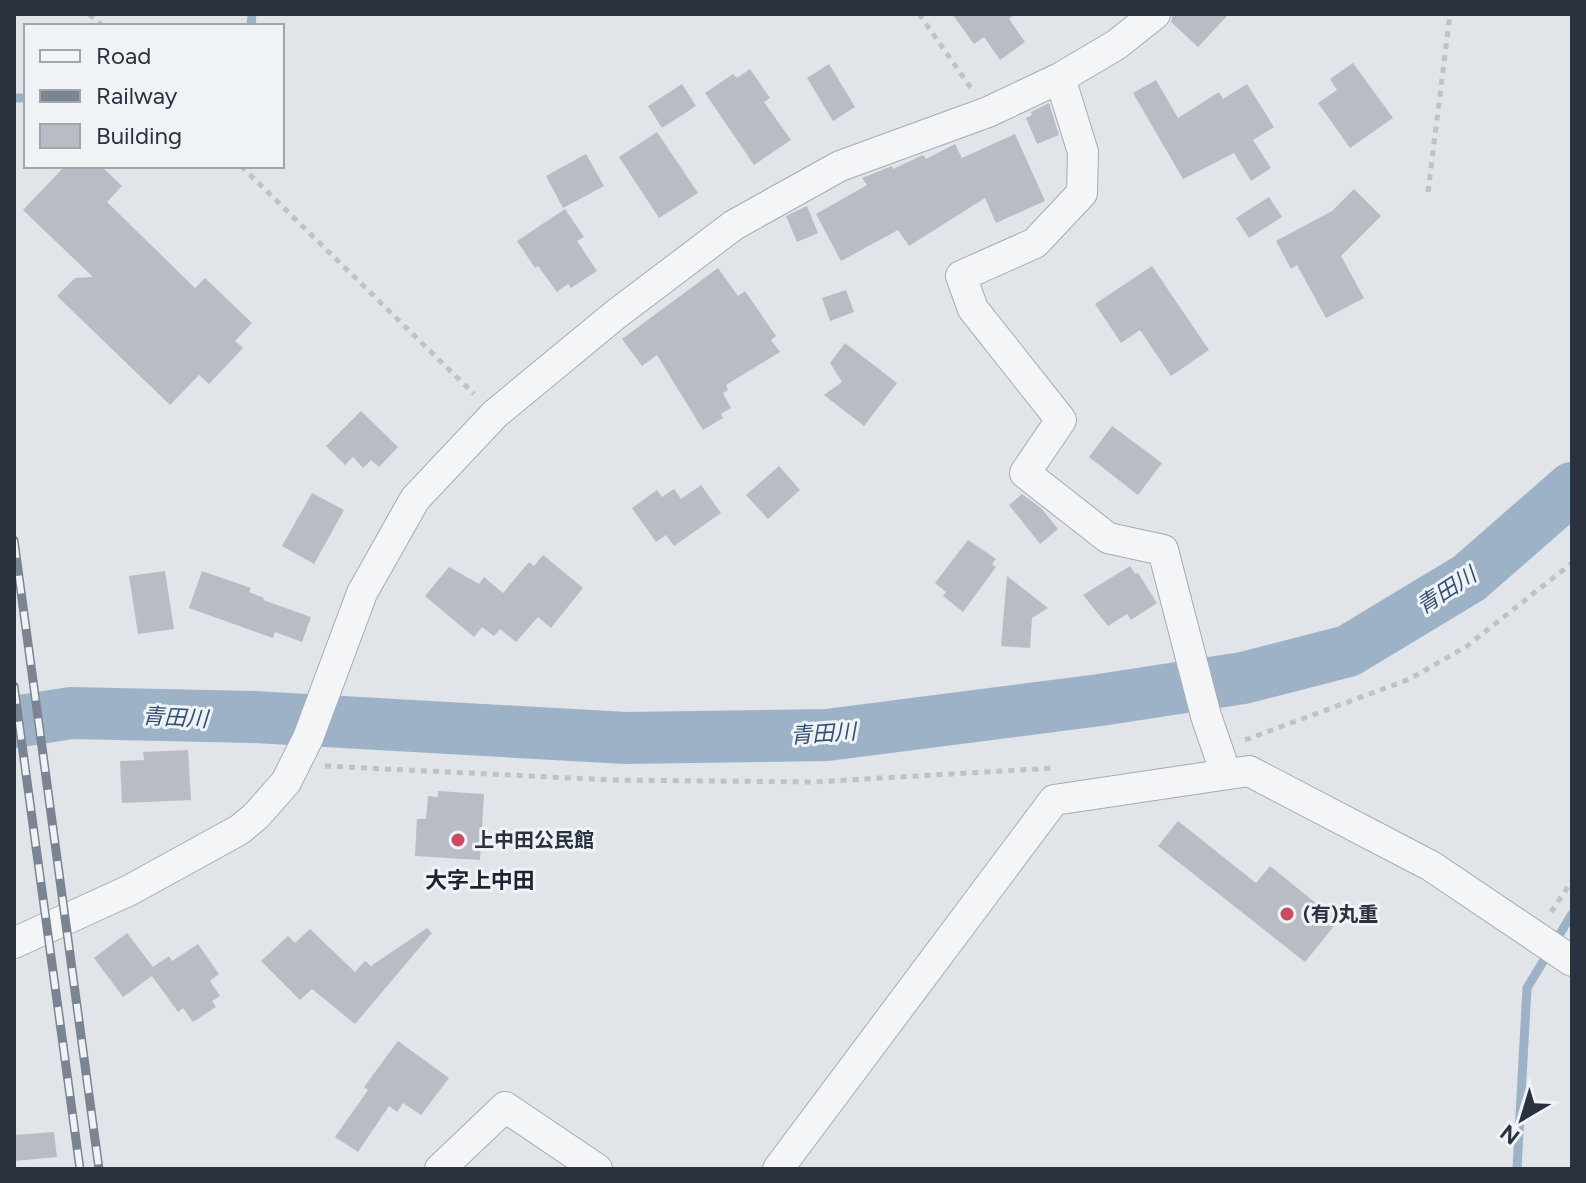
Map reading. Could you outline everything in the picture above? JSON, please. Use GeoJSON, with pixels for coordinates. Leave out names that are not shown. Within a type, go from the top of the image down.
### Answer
{"type":"FeatureCollection","features":[{"type":"Feature","properties":{"kind":"street"},"geometry":{"type":"LineString","coordinates":[[14,943],[130,890],[239,830],[272,800],[308,738],[362,593],[415,499],[495,414],[615,315],[734,225],[840,166],[988,112],[1060,78],[1116,45],[1155,14]]}},
{"type":"Feature","properties":{"kind":"street"},"geometry":{"type":"LineString","coordinates":[[1060,78],[1083,152],[1082,193],[1035,243],[961,276],[973,309],[1061,420],[1025,473],[1108,538],[1163,550],[1206,716],[1221,760]]}},
{"type":"Feature","properties":{"kind":"street"},"geometry":{"type":"LineString","coordinates":[[778,1169],[1054,800],[1221,760],[1249,771],[1431,866],[1572,961]]}},
{"type":"Feature","properties":{"kind":"street"},"geometry":{"type":"LineString","coordinates":[[440,1169],[505,1107],[597,1169]]}},
{"type":"Feature","properties":{"kind":"path"},"geometry":{"type":"LineString","coordinates":[[919,14],[988,112]]}},
{"type":"Feature","properties":{"kind":"path"},"geometry":{"type":"LineString","coordinates":[[1428,192],[1450,14]]}},
{"type":"Feature","properties":{"kind":"path"},"geometry":{"type":"LineString","coordinates":[[243,168],[495,414]]}},
{"type":"Feature","properties":{"kind":"path"},"geometry":{"type":"LineString","coordinates":[[1221,760],[1278,729],[1410,679],[1467,646],[1572,563]]}},
{"type":"Feature","properties":{"kind":"path"},"geometry":{"type":"LineString","coordinates":[[295,765],[612,780],[814,782],[1063,767]]}},
{"type":"Feature","properties":{"kind":"path"},"geometry":{"type":"LineString","coordinates":[[1534,936],[1572,881]]}},
{"type":"Feature","properties":{"kind":"building"},"geometry":{"type":"Polygon","coordinates":[[[952,14],[1015,14],[1009,19],[1025,42],[1000,60],[984,37],[974,44],[952,14]]]}},
{"type":"Feature","properties":{"kind":"building"},"geometry":{"type":"Polygon","coordinates":[[[1173,14],[1229,14],[1198,47],[1171,22],[1173,14]]]}},
{"type":"Feature","properties":{"kind":"building"},"geometry":{"type":"Polygon","coordinates":[[[1353,63],[1393,118],[1350,148],[1318,103],[1337,90],[1330,79],[1353,63]]]}},
{"type":"Feature","properties":{"kind":"building"},"geometry":{"type":"Polygon","coordinates":[[[829,64],[855,107],[833,121],[807,78],[829,64]]]}},
{"type":"Feature","properties":{"kind":"building"},"geometry":{"type":"Polygon","coordinates":[[[750,69],[770,98],[764,102],[791,140],[754,165],[705,93],[733,74],[737,78],[750,69]]]}},
{"type":"Feature","properties":{"kind":"building"},"geometry":{"type":"Polygon","coordinates":[[[1156,80],[1178,118],[1219,92],[1223,99],[1247,84],[1274,127],[1253,140],[1271,168],[1251,181],[1234,153],[1183,179],[1133,93],[1156,80]]]}},
{"type":"Feature","properties":{"kind":"building"},"geometry":{"type":"Polygon","coordinates":[[[682,84],[696,106],[662,128],[648,106],[682,84]]]}},
{"type":"Feature","properties":{"kind":"building"},"geometry":{"type":"Polygon","coordinates":[[[1049,103],[1059,135],[1037,144],[1026,118],[1049,103]]]}},
{"type":"Feature","properties":{"kind":"building"},"geometry":{"type":"Polygon","coordinates":[[[657,132],[698,193],[659,218],[619,157],[657,132]]]}},
{"type":"Feature","properties":{"kind":"building"},"geometry":{"type":"Polygon","coordinates":[[[1015,134],[1045,201],[996,223],[985,198],[909,246],[898,230],[841,261],[816,214],[867,185],[862,178],[892,166],[893,169],[923,155],[926,159],[955,144],[962,158],[1015,134]]]}},
{"type":"Feature","properties":{"kind":"building"},"geometry":{"type":"Polygon","coordinates":[[[586,154],[604,186],[563,208],[546,176],[586,154]]]}},
{"type":"Feature","properties":{"kind":"building"},"geometry":{"type":"Polygon","coordinates":[[[63,168],[103,168],[122,186],[107,202],[195,288],[205,278],[252,323],[235,341],[243,348],[209,384],[199,375],[170,405],[57,296],[75,278],[93,277],[23,210],[63,168]]]}},
{"type":"Feature","properties":{"kind":"building"},"geometry":{"type":"Polygon","coordinates":[[[1354,189],[1381,216],[1341,256],[1364,298],[1326,318],[1297,265],[1291,269],[1276,241],[1332,211],[1354,189]]]}},
{"type":"Feature","properties":{"kind":"building"},"geometry":{"type":"Polygon","coordinates":[[[1269,197],[1282,217],[1249,238],[1236,218],[1269,197]]]}},
{"type":"Feature","properties":{"kind":"building"},"geometry":{"type":"Polygon","coordinates":[[[807,206],[818,233],[797,242],[786,216],[807,206]]]}},
{"type":"Feature","properties":{"kind":"building"},"geometry":{"type":"Polygon","coordinates":[[[565,209],[584,237],[577,241],[597,271],[571,288],[568,284],[557,292],[538,266],[535,268],[517,241],[565,209]]]}},
{"type":"Feature","properties":{"kind":"building"},"geometry":{"type":"Polygon","coordinates":[[[1152,266],[1209,350],[1171,376],[1140,330],[1121,343],[1095,304],[1152,266]]]}},
{"type":"Feature","properties":{"kind":"building"},"geometry":{"type":"Polygon","coordinates":[[[718,268],[738,296],[745,291],[776,336],[771,340],[780,352],[726,385],[728,390],[723,393],[731,408],[721,414],[723,418],[703,430],[657,355],[642,366],[622,339],[718,268]]]}},
{"type":"Feature","properties":{"kind":"building"},"geometry":{"type":"Polygon","coordinates":[[[846,290],[854,312],[830,321],[822,298],[846,290]]]}},
{"type":"Feature","properties":{"kind":"building"},"geometry":{"type":"Polygon","coordinates":[[[845,343],[897,383],[864,426],[824,395],[842,382],[830,363],[845,343]]]}},
{"type":"Feature","properties":{"kind":"building"},"geometry":{"type":"Polygon","coordinates":[[[361,411],[398,447],[379,467],[371,460],[363,468],[353,457],[345,465],[326,446],[361,411]]]}},
{"type":"Feature","properties":{"kind":"building"},"geometry":{"type":"Polygon","coordinates":[[[1112,426],[1162,463],[1138,495],[1089,457],[1112,426]]]}},
{"type":"Feature","properties":{"kind":"building"},"geometry":{"type":"Polygon","coordinates":[[[779,466],[800,490],[768,519],[746,495],[779,466]]]}},
{"type":"Feature","properties":{"kind":"building"},"geometry":{"type":"Polygon","coordinates":[[[701,485],[721,513],[674,546],[666,535],[656,542],[632,508],[657,490],[662,497],[674,489],[681,499],[701,485]]]}},
{"type":"Feature","properties":{"kind":"building"},"geometry":{"type":"Polygon","coordinates":[[[312,493],[344,510],[314,564],[282,546],[312,493]]]}},
{"type":"Feature","properties":{"kind":"building"},"geometry":{"type":"Polygon","coordinates":[[[1022,494],[1041,508],[1058,529],[1040,544],[1009,505],[1022,494]]]}},
{"type":"Feature","properties":{"kind":"building"},"geometry":{"type":"Polygon","coordinates":[[[968,540],[996,559],[992,564],[996,567],[963,612],[943,596],[946,592],[935,583],[968,540]]]}},
{"type":"Feature","properties":{"kind":"building"},"geometry":{"type":"Polygon","coordinates":[[[543,555],[583,588],[551,628],[538,617],[516,642],[500,629],[494,636],[482,627],[474,637],[425,596],[449,567],[479,584],[484,577],[503,593],[529,562],[534,566],[543,555]]]}},
{"type":"Feature","properties":{"kind":"building"},"geometry":{"type":"Polygon","coordinates":[[[1130,566],[1157,603],[1131,620],[1127,614],[1108,626],[1083,595],[1130,566]]]}},
{"type":"Feature","properties":{"kind":"building"},"geometry":{"type":"Polygon","coordinates":[[[165,571],[174,629],[138,634],[129,576],[165,571]]]}},
{"type":"Feature","properties":{"kind":"building"},"geometry":{"type":"Polygon","coordinates":[[[202,571],[251,588],[249,592],[263,600],[311,617],[302,642],[275,632],[273,638],[189,608],[202,571]]]}},
{"type":"Feature","properties":{"kind":"building"},"geometry":{"type":"Polygon","coordinates":[[[1007,576],[1048,608],[1032,618],[1030,648],[1001,646],[1007,576]]]}},
{"type":"Feature","properties":{"kind":"building"},"geometry":{"type":"Polygon","coordinates":[[[188,750],[191,800],[122,803],[120,761],[144,760],[143,752],[188,750]]]}},
{"type":"Feature","properties":{"kind":"building"},"geometry":{"type":"Polygon","coordinates":[[[438,791],[484,794],[480,860],[415,856],[417,819],[426,819],[428,796],[438,797],[438,791]]]}},
{"type":"Feature","properties":{"kind":"building"},"geometry":{"type":"Polygon","coordinates":[[[1178,821],[1256,883],[1270,866],[1338,921],[1305,962],[1158,846],[1178,821]]]}},
{"type":"Feature","properties":{"kind":"building"},"geometry":{"type":"Polygon","coordinates":[[[427,928],[432,933],[355,1024],[312,989],[300,1000],[261,961],[288,936],[295,943],[310,929],[355,972],[365,961],[371,966],[427,928]]]}},
{"type":"Feature","properties":{"kind":"building"},"geometry":{"type":"Polygon","coordinates":[[[127,933],[153,967],[169,956],[172,961],[198,944],[219,974],[210,981],[220,996],[212,1001],[216,1007],[193,1022],[183,1008],[178,1012],[152,976],[123,997],[94,958],[127,933]]]}},
{"type":"Feature","properties":{"kind":"building"},"geometry":{"type":"Polygon","coordinates":[[[398,1041],[449,1078],[421,1115],[403,1103],[397,1112],[389,1106],[358,1152],[335,1137],[368,1090],[364,1087],[398,1041]]]}},
{"type":"Feature","properties":{"kind":"building"},"geometry":{"type":"Polygon","coordinates":[[[54,1132],[57,1157],[14,1161],[14,1135],[54,1132]]]}},
{"type":"Feature","properties":{"kind":"waterway"},"geometry":{"type":"LineString","coordinates":[[251,24],[252,14]]}},
{"type":"Feature","properties":{"kind":"waterway"},"geometry":{"type":"LineString","coordinates":[[14,98],[24,98]]}},
{"type":"Feature","properties":{"kind":"waterway","name":"青田川"},"geometry":{"type":"LineString","coordinates":[[14,722],[71,713],[254,717],[626,738],[827,735],[1100,700],[1243,678],[1348,651],[1469,578],[1572,488]]}},
{"type":"Feature","properties":{"kind":"waterway"},"geometry":{"type":"LineString","coordinates":[[1517,1169],[1527,988],[1572,914]]}},
{"type":"Feature","properties":{"kind":"railway"},"geometry":{"type":"LineString","coordinates":[[14,540],[99,1169]]}},
{"type":"Feature","properties":{"kind":"railway"},"geometry":{"type":"LineString","coordinates":[[14,686],[80,1169]]}},
{"type":"Feature","properties":{"kind":"place","name":"上中田公民館"},"geometry":{"type":"Point","coordinates":[458,840]}},
{"type":"Feature","properties":{"kind":"place","name":"(有)丸重"},"geometry":{"type":"Point","coordinates":[1287,914]}},
{"type":"Feature","properties":{"kind":"district","name":"大字上中田"},"geometry":{"type":"Point","coordinates":[480,880]}}]}
